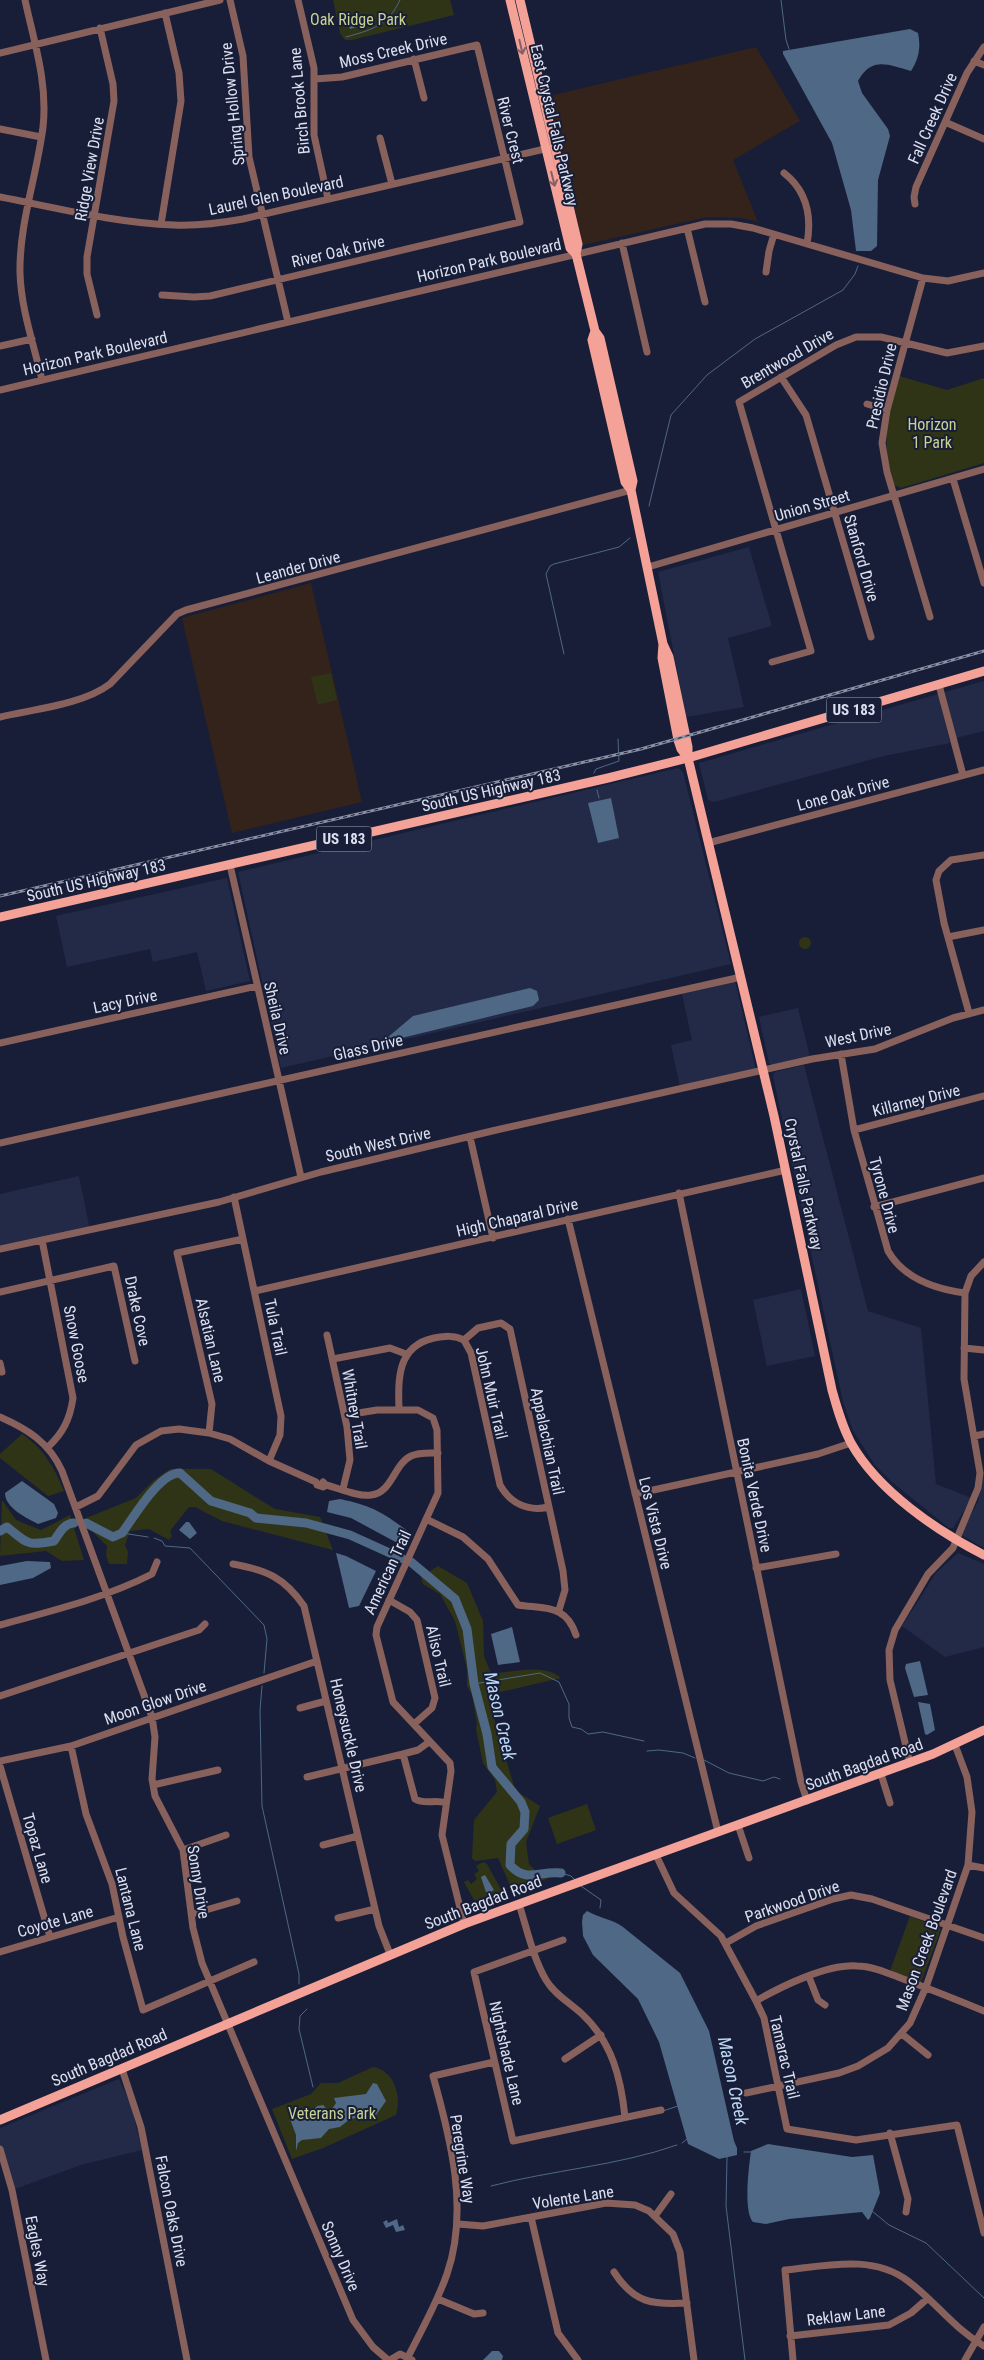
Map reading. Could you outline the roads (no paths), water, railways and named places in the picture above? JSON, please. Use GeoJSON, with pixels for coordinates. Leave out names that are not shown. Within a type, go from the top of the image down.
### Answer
{"type":"FeatureCollection","features":[{"type":"Feature","properties":{"kind":"main road","name":"East Crystal Falls Parkway"},"geometry":{"type":"LineString","coordinates":[[510,0],[570,248],[576,254]]}},
{"type":"Feature","properties":{"kind":"main road","name":"East Crystal Falls Parkway"},"geometry":{"type":"LineString","coordinates":[[520,0],[578,244],[576,254],[595,331],[600,338],[633,481],[631,490],[663,644],[669,656],[688,747],[688,758]]}},
{"type":"Feature","properties":{"kind":"main road","name":"South US Highway 183"},"geometry":{"type":"LineString","coordinates":[[0,917],[505,803],[688,758],[984,671]]}},
{"type":"Feature","properties":{"kind":"main road","name":"Crystal Falls Parkway"},"geometry":{"type":"LineString","coordinates":[[688,758],[764,1072],[832,1390],[841,1420],[851,1443],[865,1464],[888,1489],[956,1541],[984,1555]]}},
{"type":"Feature","properties":{"kind":"main road","name":"South Bagdad Road"},"geometry":{"type":"LineString","coordinates":[[0,2120],[464,1924],[881,1774],[955,1745],[984,1730]]}},
{"type":"Feature","properties":{"kind":"street"},"geometry":{"type":"LineString","coordinates":[[25,0],[44,95],[41,137],[22,245],[20,274],[22,292],[42,380]]}},
{"type":"Feature","properties":{"kind":"street"},"geometry":{"type":"LineString","coordinates":[[0,53],[220,0]]}},
{"type":"Feature","properties":{"kind":"street","name":"Spring Hollow Drive"},"geometry":{"type":"LineString","coordinates":[[230,0],[242,56],[249,157],[288,322]]}},
{"type":"Feature","properties":{"kind":"street","name":"Birch Brook Lane"},"geometry":{"type":"LineString","coordinates":[[298,0],[311,53],[315,79],[314,135],[328,199]]}},
{"type":"Feature","properties":{"kind":"street"},"geometry":{"type":"LineString","coordinates":[[161,224],[181,101],[179,73],[165,13]]}},
{"type":"Feature","properties":{"kind":"street","name":"Ridge View Drive"},"geometry":{"type":"LineString","coordinates":[[97,315],[87,268],[114,101],[113,84],[100,28]]}},
{"type":"Feature","properties":{"kind":"street","name":"Moss Creek Drive"},"geometry":{"type":"LineString","coordinates":[[315,79],[342,77],[476,45]]}},
{"type":"Feature","properties":{"kind":"street","name":"River Crest"},"geometry":{"type":"LineString","coordinates":[[476,45],[520,222]]}},
{"type":"Feature","properties":{"kind":"street","name":"Fall Creek Drive"},"geometry":{"type":"LineString","coordinates":[[915,204],[916,187],[974,61],[984,47]]}},
{"type":"Feature","properties":{"kind":"street"},"geometry":{"type":"LineString","coordinates":[[414,59],[424,98]]}},
{"type":"Feature","properties":{"kind":"street"},"geometry":{"type":"LineString","coordinates":[[974,61],[984,65]]}},
{"type":"Feature","properties":{"kind":"street"},"geometry":{"type":"LineString","coordinates":[[945,122],[984,139]]}},
{"type":"Feature","properties":{"kind":"street"},"geometry":{"type":"LineString","coordinates":[[0,130],[41,137]]}},
{"type":"Feature","properties":{"kind":"street"},"geometry":{"type":"LineString","coordinates":[[380,138],[392,184]]}},
{"type":"Feature","properties":{"kind":"street","name":"Laurel Glen Boulevard"},"geometry":{"type":"LineString","coordinates":[[0,198],[95,215],[161,224],[213,224],[263,215],[555,146]]}},
{"type":"Feature","properties":{"kind":"street"},"geometry":{"type":"LineString","coordinates":[[784,173],[800,188],[805,200],[810,222],[808,244]]}},
{"type":"Feature","properties":{"kind":"street","name":"River Oak Drive"},"geometry":{"type":"LineString","coordinates":[[162,295],[210,296],[520,222]]}},
{"type":"Feature","properties":{"kind":"street","name":"Horizon Park Boulevard"},"geometry":{"type":"LineString","coordinates":[[0,390],[705,224],[731,224],[774,234],[923,278],[948,281],[984,273]]}},
{"type":"Feature","properties":{"kind":"street"},"geometry":{"type":"LineString","coordinates":[[687,228],[704,302]]}},
{"type":"Feature","properties":{"kind":"street"},"geometry":{"type":"LineString","coordinates":[[766,272],[774,234]]}},
{"type":"Feature","properties":{"kind":"street"},"geometry":{"type":"LineString","coordinates":[[622,243],[647,352]]}},
{"type":"Feature","properties":{"kind":"street","name":"Presidio Drive"},"geometry":{"type":"LineString","coordinates":[[923,278],[887,410],[883,430],[883,454],[930,617]]}},
{"type":"Feature","properties":{"kind":"street","name":"Brentwood Drive"},"geometry":{"type":"LineString","coordinates":[[772,662],[811,651],[739,402],[846,339],[868,336],[947,352],[984,346]]}},
{"type":"Feature","properties":{"kind":"street"},"geometry":{"type":"LineString","coordinates":[[0,346],[32,339]]}},
{"type":"Feature","properties":{"kind":"street","name":"Stanford Drive"},"geometry":{"type":"LineString","coordinates":[[781,377],[806,415],[871,637]]}},
{"type":"Feature","properties":{"kind":"street"},"geometry":{"type":"LineString","coordinates":[[867,404],[887,410]]}},
{"type":"Feature","properties":{"kind":"street","name":"Union Street"},"geometry":{"type":"LineString","coordinates":[[648,567],[984,469]]}},
{"type":"Feature","properties":{"kind":"street"},"geometry":{"type":"LineString","coordinates":[[952,479],[984,583]]}},
{"type":"Feature","properties":{"kind":"street","name":"Leander Drive"},"geometry":{"type":"LineString","coordinates":[[0,717],[82,698],[99,691],[110,684],[177,614],[186,610],[631,490]]}},
{"type":"Feature","properties":{"kind":"street"},"geometry":{"type":"LineString","coordinates":[[939,684],[963,775]]}},
{"type":"Feature","properties":{"kind":"street","name":"Lone Oak Drive"},"geometry":{"type":"LineString","coordinates":[[708,843],[984,770]]}},
{"type":"Feature","properties":{"kind":"street"},"geometry":{"type":"LineString","coordinates":[[969,1013],[936,886],[940,871],[951,860],[984,855]]}},
{"type":"Feature","properties":{"kind":"street","name":"Sheila Drive"},"geometry":{"type":"LineString","coordinates":[[230,865],[301,1177]]}},
{"type":"Feature","properties":{"kind":"street"},"geometry":{"type":"LineString","coordinates":[[948,937],[984,930]]}},
{"type":"Feature","properties":{"kind":"street","name":"Glass Drive"},"geometry":{"type":"LineString","coordinates":[[0,1143],[741,977]]}},
{"type":"Feature","properties":{"kind":"street","name":"Lacy Drive"},"geometry":{"type":"LineString","coordinates":[[0,1043],[257,986]]}},
{"type":"Feature","properties":{"kind":"street","name":"West Drive"},"geometry":{"type":"LineString","coordinates":[[764,1072],[884,1046],[969,1013],[984,1010]]}},
{"type":"Feature","properties":{"kind":"street","name":"Tyrone Drive"},"geometry":{"type":"LineString","coordinates":[[841,1054],[854,1130],[874,1207],[888,1251],[903,1270],[932,1286],[965,1293]]}},
{"type":"Feature","properties":{"kind":"street","name":"South West Drive"},"geometry":{"type":"LineString","coordinates":[[0,1249],[234,1197],[301,1177],[470,1137],[764,1072]]}},
{"type":"Feature","properties":{"kind":"street","name":"Killarney Drive"},"geometry":{"type":"LineString","coordinates":[[854,1130],[984,1096]]}},
{"type":"Feature","properties":{"kind":"street"},"geometry":{"type":"LineString","coordinates":[[470,1137],[493,1238]]}},
{"type":"Feature","properties":{"kind":"street","name":"High Chaparal Drive"},"geometry":{"type":"LineString","coordinates":[[255,1291],[786,1170]]}},
{"type":"Feature","properties":{"kind":"street"},"geometry":{"type":"LineString","coordinates":[[874,1207],[984,1178]]}},
{"type":"Feature","properties":{"kind":"street","name":"Bonita Verde Drive"},"geometry":{"type":"LineString","coordinates":[[679,1193],[756,1568],[807,1801]]}},
{"type":"Feature","properties":{"kind":"street","name":"Tula Trail"},"geometry":{"type":"LineString","coordinates":[[234,1197],[281,1416],[280,1435],[269,1461]]}},
{"type":"Feature","properties":{"kind":"street","name":"Los Vista Drive"},"geometry":{"type":"LineString","coordinates":[[568,1219],[718,1832]]}},
{"type":"Feature","properties":{"kind":"street","name":"Alsatian Lane"},"geometry":{"type":"LineString","coordinates":[[209,1433],[212,1404],[177,1253],[244,1239]]}},
{"type":"Feature","properties":{"kind":"street","name":"Snow Goose"},"geometry":{"type":"LineString","coordinates":[[42,1240],[73,1398],[69,1420],[57,1439],[48,1447]]}},
{"type":"Feature","properties":{"kind":"street"},"geometry":{"type":"LineString","coordinates":[[910,1763],[890,1680],[888,1657],[890,1642],[928,1574],[953,1548],[978,1488],[980,1472],[964,1379],[965,1293],[971,1276],[984,1262]]}},
{"type":"Feature","properties":{"kind":"street","name":"Drake Cove"},"geometry":{"type":"LineString","coordinates":[[51,1281],[114,1266],[135,1361]]}},
{"type":"Feature","properties":{"kind":"street"},"geometry":{"type":"LineString","coordinates":[[0,1292],[51,1281]]}},
{"type":"Feature","properties":{"kind":"street","name":"Appalachian Trail"},"geometry":{"type":"LineString","coordinates":[[464,1340],[475,1330],[487,1326],[500,1323],[510,1329],[566,1590],[559,1610]]}},
{"type":"Feature","properties":{"kind":"street","name":"Whitney Trail"},"geometry":{"type":"LineString","coordinates":[[327,1335],[346,1415],[350,1460],[343,1488]]}},
{"type":"Feature","properties":{"kind":"street","name":"John Muir Trail"},"geometry":{"type":"LineString","coordinates":[[406,1354],[413,1346],[425,1340],[449,1336],[464,1340],[471,1353],[500,1485],[504,1492],[524,1507],[534,1510],[548,1507]]}},
{"type":"Feature","properties":{"kind":"street"},"geometry":{"type":"LineString","coordinates":[[333,1359],[390,1348],[406,1354],[399,1381],[399,1410]]}},
{"type":"Feature","properties":{"kind":"street"},"geometry":{"type":"LineString","coordinates":[[964,1348],[984,1350]]}},
{"type":"Feature","properties":{"kind":"street"},"geometry":{"type":"LineString","coordinates":[[0,1364],[2,1372]]}},
{"type":"Feature","properties":{"kind":"street","name":"American Trail"},"geometry":{"type":"LineString","coordinates":[[346,1415],[368,1411],[422,1411],[433,1418],[437,1430],[438,1489],[377,1627],[377,1639],[390,1698],[429,1742],[445,1756],[451,1767],[442,1830],[464,1924]]}},
{"type":"Feature","properties":{"kind":"street","name":"Sonny Drive"},"geometry":{"type":"LineString","coordinates":[[0,1417],[27,1430],[48,1447],[59,1463],[127,1654],[152,1718],[156,1737],[153,1785],[160,1808],[183,1850],[196,1945],[227,2024],[353,2320],[373,2347],[389,2360]]}},
{"type":"Feature","properties":{"kind":"street"},"geometry":{"type":"LineString","coordinates":[[76,1507],[98,1496],[136,1445],[161,1431],[179,1429],[230,1438],[269,1461],[316,1482],[320,1486],[326,1485],[343,1488],[366,1495],[378,1493],[384,1489],[407,1458],[417,1454],[438,1453]]}},
{"type":"Feature","properties":{"kind":"street"},"geometry":{"type":"LineString","coordinates":[[975,1436],[984,1434]]}},
{"type":"Feature","properties":{"kind":"street"},"geometry":{"type":"LineString","coordinates":[[635,1494],[820,1454],[851,1443]]}},
{"type":"Feature","properties":{"kind":"street"},"geometry":{"type":"LineString","coordinates":[[426,1519],[463,1537],[488,1560],[518,1605],[559,1610],[572,1622],[576,1635]]}},
{"type":"Feature","properties":{"kind":"street"},"geometry":{"type":"LineString","coordinates":[[756,1568],[836,1554]]}},
{"type":"Feature","properties":{"kind":"street"},"geometry":{"type":"LineString","coordinates":[[0,1625],[105,1593],[152,1574],[157,1562]]}},
{"type":"Feature","properties":{"kind":"street","name":"Honeysuckle Drive"},"geometry":{"type":"LineString","coordinates":[[232,1564],[256,1568],[275,1576],[294,1590],[304,1606],[375,1910],[390,1954]]}},
{"type":"Feature","properties":{"kind":"street","name":"Aliso Trail"},"geometry":{"type":"LineString","coordinates":[[389,1600],[412,1614],[417,1620],[435,1698],[432,1708],[414,1724]]}},
{"type":"Feature","properties":{"kind":"street"},"geometry":{"type":"LineString","coordinates":[[0,1696],[199,1630],[205,1624]]}},
{"type":"Feature","properties":{"kind":"street","name":"Moon Glow Drive"},"geometry":{"type":"LineString","coordinates":[[0,1761],[72,1746],[318,1661]]}},
{"type":"Feature","properties":{"kind":"street"},"geometry":{"type":"LineString","coordinates":[[300,1708],[326,1701]]}},
{"type":"Feature","properties":{"kind":"street"},"geometry":{"type":"LineString","coordinates":[[307,1777],[418,1750],[429,1742]]}},
{"type":"Feature","properties":{"kind":"street","name":"Mason Creek Boulevard"},"geometry":{"type":"LineString","coordinates":[[746,2093],[839,2073],[858,2066],[882,2053],[902,2034],[914,2016],[926,1987],[968,1865],[972,1812],[967,1777],[955,1745]]}},
{"type":"Feature","properties":{"kind":"street","name":"Lantana Lane"},"geometry":{"type":"LineString","coordinates":[[72,1746],[86,1814],[112,1884],[143,2010],[210,1981]]}},
{"type":"Feature","properties":{"kind":"street"},"geometry":{"type":"LineString","coordinates":[[403,1754],[415,1799],[421,1802],[436,1800],[446,1803]]}},
{"type":"Feature","properties":{"kind":"street","name":"Topaz Lane"},"geometry":{"type":"LineString","coordinates":[[0,1766],[50,1937]]}},
{"type":"Feature","properties":{"kind":"street"},"geometry":{"type":"LineString","coordinates":[[153,1785],[218,1770]]}},
{"type":"Feature","properties":{"kind":"street"},"geometry":{"type":"LineString","coordinates":[[881,1774],[890,1803]]}},
{"type":"Feature","properties":{"kind":"street"},"geometry":{"type":"LineString","coordinates":[[738,1825],[749,1858]]}},
{"type":"Feature","properties":{"kind":"street"},"geometry":{"type":"LineString","coordinates":[[183,1850],[226,1835]]}},
{"type":"Feature","properties":{"kind":"street"},"geometry":{"type":"LineString","coordinates":[[323,1845],[358,1836]]}},
{"type":"Feature","properties":{"kind":"street","name":"Tamarac Trail"},"geometry":{"type":"LineString","coordinates":[[656,1855],[674,1893],[713,1926],[726,1943],[756,2000],[764,2018],[787,2129],[856,2140],[890,2133],[957,2124],[984,2233]]}},
{"type":"Feature","properties":{"kind":"street"},"geometry":{"type":"LineString","coordinates":[[968,1865],[984,1868]]}},
{"type":"Feature","properties":{"kind":"street","name":"Parkwood Drive"},"geometry":{"type":"LineString","coordinates":[[726,1943],[756,1926],[833,1898],[851,1896],[872,1899],[984,1938]]}},
{"type":"Feature","properties":{"kind":"street"},"geometry":{"type":"LineString","coordinates":[[192,1914],[237,1901]]}},
{"type":"Feature","properties":{"kind":"street"},"geometry":{"type":"LineString","coordinates":[[519,1904],[546,1980],[601,2035],[616,2065],[625,2117],[660,2110]]}},
{"type":"Feature","properties":{"kind":"street"},"geometry":{"type":"LineString","coordinates":[[338,1918],[375,1910]]}},
{"type":"Feature","properties":{"kind":"street","name":"Coyote Lane"},"geometry":{"type":"LineString","coordinates":[[0,1952],[119,1917]]}},
{"type":"Feature","properties":{"kind":"street"},"geometry":{"type":"LineString","coordinates":[[534,1950],[563,1940]]}},
{"type":"Feature","properties":{"kind":"street","name":"Nightshade Lane"},"geometry":{"type":"LineString","coordinates":[[534,1950],[474,1972],[513,2141],[625,2117]]}},
{"type":"Feature","properties":{"kind":"street"},"geometry":{"type":"LineString","coordinates":[[210,1981],[254,1962]]}},
{"type":"Feature","properties":{"kind":"street"},"geometry":{"type":"LineString","coordinates":[[756,2000],[835,1968],[857,1966],[878,1970],[926,1987],[984,2011]]}},
{"type":"Feature","properties":{"kind":"street"},"geometry":{"type":"LineString","coordinates":[[809,1977],[818,2000],[825,2005]]}},
{"type":"Feature","properties":{"kind":"street"},"geometry":{"type":"LineString","coordinates":[[902,2034],[928,2055]]}},
{"type":"Feature","properties":{"kind":"street"},"geometry":{"type":"LineString","coordinates":[[565,2059],[601,2035]]}},
{"type":"Feature","properties":{"kind":"street","name":"Peregrine Way"},"geometry":{"type":"LineString","coordinates":[[410,2358],[438,2299],[448,2272],[458,2224],[456,2177],[433,2076],[494,2062]]}},
{"type":"Feature","properties":{"kind":"street","name":"Falcon Oaks Drive"},"geometry":{"type":"LineString","coordinates":[[122,2069],[141,2128],[187,2360]]}},
{"type":"Feature","properties":{"kind":"street"},"geometry":{"type":"LineString","coordinates":[[890,2133],[908,2199],[906,2212]]}},
{"type":"Feature","properties":{"kind":"street","name":"Eagles Way"},"geometry":{"type":"LineString","coordinates":[[0,2149],[12,2190],[46,2360]]}},
{"type":"Feature","properties":{"kind":"street"},"geometry":{"type":"LineString","coordinates":[[656,2216],[671,2194]]}},
{"type":"Feature","properties":{"kind":"street","name":"Volente Lane"},"geometry":{"type":"LineString","coordinates":[[458,2224],[483,2226],[606,2203],[634,2205],[649,2211],[673,2234],[680,2252],[694,2360]]}},
{"type":"Feature","properties":{"kind":"street"},"geometry":{"type":"LineString","coordinates":[[532,2217],[558,2333],[578,2360]]}},
{"type":"Feature","properties":{"kind":"street"},"geometry":{"type":"LineString","coordinates":[[793,2360],[784,2270],[851,2264],[876,2266],[903,2278],[957,2328],[984,2346]]}},
{"type":"Feature","properties":{"kind":"street"},"geometry":{"type":"LineString","coordinates":[[614,2272],[622,2285],[633,2295],[645,2301],[668,2304],[687,2303]]}},
{"type":"Feature","properties":{"kind":"street"},"geometry":{"type":"LineString","coordinates":[[438,2299],[474,2314],[483,2313]]}},
{"type":"Feature","properties":{"kind":"street","name":"Reklaw Lane"},"geometry":{"type":"LineString","coordinates":[[790,2336],[889,2325],[911,2313],[927,2299]]}},
{"type":"Feature","properties":{"kind":"street"},"geometry":{"type":"LineString","coordinates":[[964,2360],[984,2327]]}},
{"type":"Feature","properties":{"kind":"street"},"geometry":{"type":"LineString","coordinates":[[389,2360],[396,2355],[410,2358]]}},
{"type":"Feature","properties":{"kind":"waterway"},"geometry":{"type":"LineString","coordinates":[[346,37],[378,26],[390,16],[400,0]]}},
{"type":"Feature","properties":{"kind":"waterway"},"geometry":{"type":"LineString","coordinates":[[781,0],[786,40],[789,49]]}},
{"type":"Feature","properties":{"kind":"waterway"},"geometry":{"type":"LineString","coordinates":[[649,506],[671,415],[707,375],[755,339],[843,290],[855,274],[858,266]]}},
{"type":"Feature","properties":{"kind":"waterway"},"geometry":{"type":"LineString","coordinates":[[564,654],[546,574],[550,566],[619,547],[630,538]]}},
{"type":"Feature","properties":{"kind":"waterway"},"geometry":{"type":"LineString","coordinates":[[594,773],[596,769],[619,761],[618,739]]}},
{"type":"Feature","properties":{"kind":"waterway"},"geometry":{"type":"LineString","coordinates":[[597,790],[599,798]]}},
{"type":"Feature","properties":{"kind":"waterway","name":"Mason Creek"},"geometry":{"type":"LineString","coordinates":[[86,1523],[113,1537],[122,1533],[156,1487],[172,1475],[180,1473],[211,1501],[250,1513],[256,1518],[306,1523],[350,1535],[403,1559]]}},
{"type":"Feature","properties":{"kind":"waterway","name":"Mason Creek"},"geometry":{"type":"LineString","coordinates":[[0,1531],[7,1527],[24,1540],[38,1543],[54,1541],[67,1525],[74,1523]]}},
{"type":"Feature","properties":{"kind":"waterway"},"geometry":{"type":"LineString","coordinates":[[122,1533],[148,1537]]}},
{"type":"Feature","properties":{"kind":"waterway"},"geometry":{"type":"LineString","coordinates":[[154,1538],[162,1541],[165,1546],[190,1548],[264,1625],[267,1639],[264,1673]]}},
{"type":"Feature","properties":{"kind":"waterway","name":"Mason Creek"},"geometry":{"type":"LineString","coordinates":[[411,1562],[455,1599],[467,1629],[474,1684],[487,1734],[492,1767],[521,1802],[525,1812],[524,1829],[511,1844],[510,1865],[516,1871],[528,1875],[561,1873]]}},
{"type":"Feature","properties":{"kind":"waterway"},"geometry":{"type":"LineString","coordinates":[[474,1684],[540,1673],[559,1682],[569,1704],[569,1718],[572,1727],[581,1729],[588,1734],[603,1732],[644,1741]]}},
{"type":"Feature","properties":{"kind":"waterway"},"geometry":{"type":"LineString","coordinates":[[262,1686],[260,1710],[262,1806],[299,1974],[299,1984]]}},
{"type":"Feature","properties":{"kind":"waterway"},"geometry":{"type":"LineString","coordinates":[[647,1751],[659,1750],[683,1753],[695,1758]]}},
{"type":"Feature","properties":{"kind":"waterway"},"geometry":{"type":"LineString","coordinates":[[704,1760],[729,1773],[763,1781],[774,1777],[780,1779]]}},
{"type":"Feature","properties":{"kind":"waterway","name":"Mason Creek"},"geometry":{"type":"LineString","coordinates":[[561,1873],[571,1876],[575,1880]]}},
{"type":"Feature","properties":{"kind":"waterway","name":"Mason Creek"},"geometry":{"type":"LineString","coordinates":[[581,1886],[601,1900],[600,1908]]}},
{"type":"Feature","properties":{"kind":"waterway"},"geometry":{"type":"LineString","coordinates":[[307,2009],[300,2016],[299,2029],[313,2087]]}},
{"type":"Feature","properties":{"kind":"waterway"},"geometry":{"type":"LineString","coordinates":[[663,2111],[678,2106]]}},
{"type":"Feature","properties":{"kind":"waterway"},"geometry":{"type":"LineString","coordinates":[[682,2143],[687,2139]]}},
{"type":"Feature","properties":{"kind":"waterway"},"geometry":{"type":"LineString","coordinates":[[491,2186],[631,2158],[677,2145]]}},
{"type":"Feature","properties":{"kind":"waterway"},"geometry":{"type":"LineString","coordinates":[[744,2152],[751,2152]]}},
{"type":"Feature","properties":{"kind":"waterway","name":"Mason Creek"},"geometry":{"type":"LineString","coordinates":[[727,2157],[726,2206],[745,2360]]}},
{"type":"Feature","properties":{"kind":"waterway"},"geometry":{"type":"LineString","coordinates":[[872,2211],[889,2225],[926,2243],[984,2298]]}},
{"type":"Feature","properties":{"kind":"railway"},"geometry":{"type":"LineString","coordinates":[[0,896],[641,749],[984,651]]}},
{"type":"Feature","properties":{"kind":"park label","name":"Oak Ridge Park"},"geometry":{"type":"Point","coordinates":[358,19]}},
{"type":"Feature","properties":{"kind":"park label","name":"Horizon 1 Park"},"geometry":{"type":"Point","coordinates":[932,433]}},
{"type":"Feature","properties":{"kind":"park label","name":"Veterans Park"},"geometry":{"type":"Point","coordinates":[332,2113]}}]}
